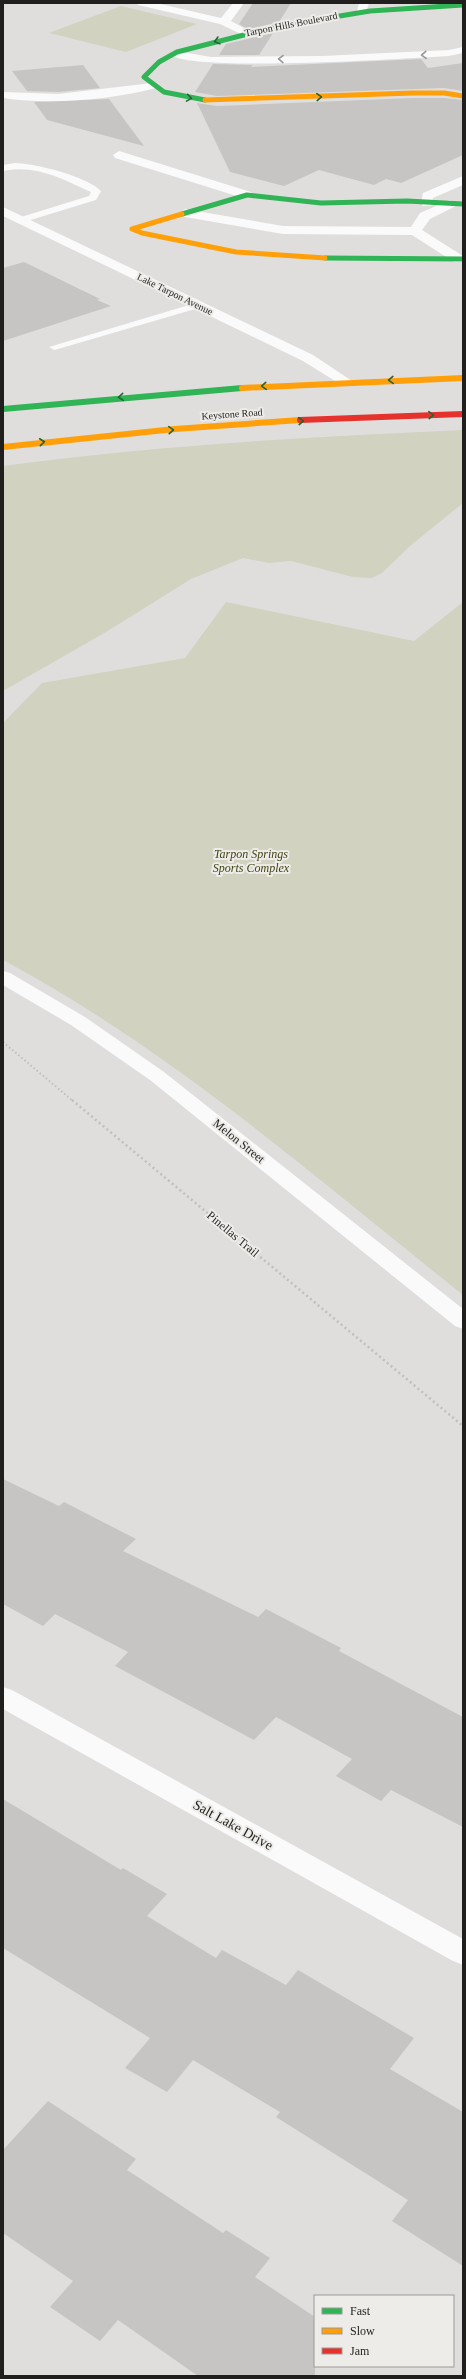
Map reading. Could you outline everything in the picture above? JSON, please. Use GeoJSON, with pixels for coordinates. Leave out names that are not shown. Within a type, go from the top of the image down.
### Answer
{"type":"FeatureCollection","features":[{"type":"Feature","properties":{"kind":"street"},"geometry":{"type":"LineString","coordinates":[[142,3],[224,22],[247,33]]}},
{"type":"Feature","properties":{"kind":"street"},"geometry":{"type":"LineString","coordinates":[[224,22],[239,3]]}},
{"type":"Feature","properties":{"kind":"street","name":"Tarpon Hills Boulevard"},"geometry":{"type":"LineString","coordinates":[[152,86],[144,77],[148,68],[176,54],[247,33],[363,7],[463,5]]}},
{"type":"Feature","properties":{"kind":"street"},"geometry":{"type":"LineString","coordinates":[[176,54],[207,60],[322,59],[441,54],[463,50]]}},
{"type":"Feature","properties":{"kind":"street"},"geometry":{"type":"LineString","coordinates":[[3,95],[13,97],[69,97],[152,86],[166,93],[182,97],[218,101],[413,92],[444,93],[463,96]]}},
{"type":"Feature","properties":{"kind":"street"},"geometry":{"type":"LineString","coordinates":[[119,155],[247,195],[321,203],[407,201],[457,204]]}},
{"type":"Feature","properties":{"kind":"street"},"geometry":{"type":"LineString","coordinates":[[427,203],[427,196],[463,180]]}},
{"type":"Feature","properties":{"kind":"street"},"geometry":{"type":"LineString","coordinates":[[247,195],[132,229],[142,233],[236,252],[317,258],[461,259]]}},
{"type":"Feature","properties":{"kind":"street"},"geometry":{"type":"LineString","coordinates":[[415,231],[425,216],[457,204]]}},
{"type":"Feature","properties":{"kind":"street","name":"Lake Tarpon Avenue"},"geometry":{"type":"LineString","coordinates":[[3,211],[308,358],[345,381]]}},
{"type":"Feature","properties":{"kind":"street"},"geometry":{"type":"LineString","coordinates":[[185,213],[283,230],[415,231],[461,259]]}},
{"type":"Feature","properties":{"kind":"street"},"geometry":{"type":"LineString","coordinates":[[3,409],[151,394],[345,381],[463,378]]}},
{"type":"Feature","properties":{"kind":"street","name":"Keystone Road"},"geometry":{"type":"LineString","coordinates":[[3,447],[169,430],[298,421],[463,414]]}},
{"type":"Feature","properties":{"kind":"street","name":"Melon Street"},"geometry":{"type":"LineString","coordinates":[[3,977],[78,1021],[158,1076],[463,1321]]}},
{"type":"Feature","properties":{"kind":"street","name":"Salt Lake Drive"},"geometry":{"type":"LineString","coordinates":[[3,1696],[463,1953]]}},
{"type":"Feature","properties":{"kind":"lane"},"geometry":{"type":"LineString","coordinates":[[3,168],[13,165],[38,166],[96,191],[92,198],[21,220]]}},
{"type":"Feature","properties":{"kind":"lane"},"geometry":{"type":"LineString","coordinates":[[54,347],[199,305]]}},
{"type":"Feature","properties":{"kind":"path","name":"Pinellas Trail"},"geometry":{"type":"LineString","coordinates":[[3,1042],[463,1426]]}},
{"type":"Feature","properties":{"kind":"green space"},"geometry":{"type":"Polygon","coordinates":[[[121,6],[197,24],[126,52],[49,33],[121,6]]]}},
{"type":"Feature","properties":{"kind":"green space"},"geometry":{"type":"Polygon","coordinates":[[[463,430],[463,503],[410,546],[382,573],[372,578],[353,577],[291,561],[269,563],[243,558],[191,579],[106,632],[3,691],[3,466],[117,452],[175,447],[290,439],[463,430]]]}},
{"type":"Feature","properties":{"kind":"green space","name":"Tarpon Springs Sports Complex"},"geometry":{"type":"Polygon","coordinates":[[[226,602],[414,641],[463,602],[463,1295],[297,1161],[183,1074],[65,995],[3,960],[3,723],[42,683],[185,658],[226,602]]]}},
{"type":"Feature","properties":{"kind":"building"},"geometry":{"type":"Polygon","coordinates":[[[253,3],[291,3],[279,22],[248,29],[239,24],[253,3]]]}},
{"type":"Feature","properties":{"kind":"building"},"geometry":{"type":"Polygon","coordinates":[[[273,33],[259,55],[219,55],[226,44],[273,33]]]}},
{"type":"Feature","properties":{"kind":"building"},"geometry":{"type":"Polygon","coordinates":[[[421,59],[428,68],[463,63],[463,91],[444,88],[217,96],[195,92],[213,64],[253,65],[251,67],[421,59]]]}},
{"type":"Feature","properties":{"kind":"building"},"geometry":{"type":"Polygon","coordinates":[[[83,65],[100,88],[58,92],[27,91],[12,71],[83,65]]]}},
{"type":"Feature","properties":{"kind":"building"},"geometry":{"type":"Polygon","coordinates":[[[444,98],[463,100],[463,155],[401,183],[386,179],[374,185],[319,170],[284,186],[230,172],[197,103],[217,106],[444,98]]]}},
{"type":"Feature","properties":{"kind":"building"},"geometry":{"type":"Polygon","coordinates":[[[109,99],[144,146],[47,120],[34,102],[109,99]]]}},
{"type":"Feature","properties":{"kind":"building"},"geometry":{"type":"Polygon","coordinates":[[[24,262],[100,299],[97,300],[111,306],[3,341],[3,268],[24,262]]]}},
{"type":"Feature","properties":{"kind":"building"},"geometry":{"type":"Polygon","coordinates":[[[3,1479],[59,1506],[64,1502],[136,1539],[123,1551],[258,1617],[266,1609],[341,1648],[339,1651],[463,1717],[463,1827],[391,1790],[381,1801],[336,1776],[352,1759],[276,1717],[254,1740],[115,1666],[128,1652],[55,1614],[43,1626],[3,1604],[3,1479]]]}},
{"type":"Feature","properties":{"kind":"building"},"geometry":{"type":"Polygon","coordinates":[[[3,1799],[121,1870],[123,1868],[167,1894],[147,1916],[216,1958],[222,1950],[286,1985],[298,1970],[414,2038],[390,2069],[463,2112],[463,2266],[392,2221],[408,2200],[276,2117],[280,2112],[193,2060],[167,2092],[125,2068],[150,2038],[3,1948],[3,1799]]]}},
{"type":"Feature","properties":{"kind":"building"},"geometry":{"type":"Polygon","coordinates":[[[48,2101],[136,2159],[127,2170],[223,2233],[226,2230],[270,2258],[255,2277],[314,2316],[315,2376],[198,2376],[118,2320],[100,2341],[50,2307],[73,2281],[3,2233],[3,2150],[48,2101]]]}},
{"type":"Feature","properties":{"kind":"traffic: fast"},"geometry":{"type":"LineString","coordinates":[[205,100],[180,97],[164,92],[156,88],[144,77],[151,68],[167,56],[177,52],[279,26],[370,11],[463,5]]}},
{"type":"Feature","properties":{"kind":"traffic: fast"},"geometry":{"type":"LineString","coordinates":[[182,214],[247,195],[321,203],[407,201],[463,204]]}},
{"type":"Feature","properties":{"kind":"traffic: fast"},"geometry":{"type":"LineString","coordinates":[[325,258],[463,259]]}},
{"type":"Feature","properties":{"kind":"traffic: fast"},"geometry":{"type":"LineString","coordinates":[[3,409],[242,388]]}},
{"type":"Feature","properties":{"kind":"traffic: slow"},"geometry":{"type":"LineString","coordinates":[[205,100],[413,93],[444,93],[463,96]]}},
{"type":"Feature","properties":{"kind":"traffic: slow"},"geometry":{"type":"LineString","coordinates":[[182,214],[132,229],[142,233],[236,252],[325,258]]}},
{"type":"Feature","properties":{"kind":"traffic: slow"},"geometry":{"type":"LineString","coordinates":[[242,388],[463,378]]}},
{"type":"Feature","properties":{"kind":"traffic: slow"},"geometry":{"type":"LineString","coordinates":[[3,447],[175,429],[300,420]]}},
{"type":"Feature","properties":{"kind":"traffic: jam"},"geometry":{"type":"LineString","coordinates":[[300,420],[463,414]]}}]}
